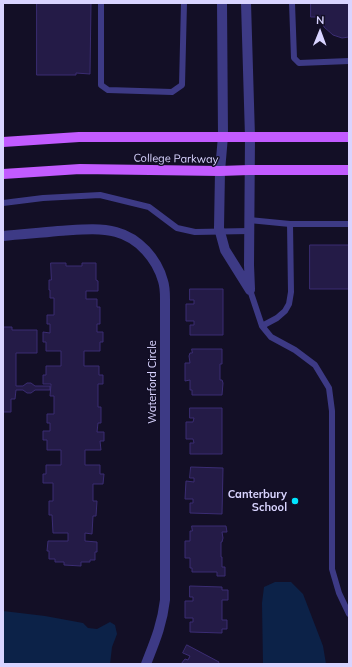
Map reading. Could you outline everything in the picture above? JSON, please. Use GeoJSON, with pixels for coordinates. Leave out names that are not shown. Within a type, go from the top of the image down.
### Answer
{"type":"FeatureCollection","features":[{"type":"Feature","properties":{"kind":"main road","name":"College Parkway"},"geometry":{"type":"LineString","coordinates":[[3,142],[79,137],[349,137]]}},
{"type":"Feature","properties":{"kind":"main road","name":"College Parkway"},"geometry":{"type":"LineString","coordinates":[[3,174],[80,169],[220,171],[349,170]]}},
{"type":"Feature","properties":{"kind":"street"},"geometry":{"type":"LineString","coordinates":[[222,3],[223,136],[220,171],[219,228],[226,250],[250,290]]}},
{"type":"Feature","properties":{"kind":"street"},"geometry":{"type":"LineString","coordinates":[[246,3],[250,137],[250,290]]}},
{"type":"Feature","properties":{"kind":"street","name":"Waterford Circle"},"geometry":{"type":"LineString","coordinates":[[3,236],[69,230],[102,230],[117,232],[132,239],[148,252],[157,266],[163,282],[165,299],[165,600],[159,633],[146,664]]}},
{"type":"Feature","properties":{"kind":"lane"},"geometry":{"type":"LineString","coordinates":[[101,3],[101,85],[108,90],[172,92],[182,85],[184,3]]}},
{"type":"Feature","properties":{"kind":"lane"},"geometry":{"type":"LineString","coordinates":[[292,3],[294,58],[299,63],[349,62]]}},
{"type":"Feature","properties":{"kind":"lane"},"geometry":{"type":"LineString","coordinates":[[3,203],[43,198],[100,196],[149,207],[177,228],[195,232],[249,231]]}},
{"type":"Feature","properties":{"kind":"lane"},"geometry":{"type":"LineString","coordinates":[[249,220],[290,224],[349,224]]}},
{"type":"Feature","properties":{"kind":"lane"},"geometry":{"type":"LineString","coordinates":[[262,326],[277,318],[285,311],[289,304],[290,224]]}},
{"type":"Feature","properties":{"kind":"lane"},"geometry":{"type":"LineString","coordinates":[[250,290],[262,326],[271,337],[295,350],[315,365],[329,388],[332,411],[332,569],[339,593],[349,614]]}},
{"type":"Feature","properties":{"kind":"water"},"geometry":{"type":"Polygon","coordinates":[[[275,582],[291,582],[303,594],[323,646],[326,664],[263,664],[262,603],[264,587],[275,582]]]}},
{"type":"Feature","properties":{"kind":"water"},"geometry":{"type":"Polygon","coordinates":[[[3,611],[45,616],[83,623],[88,628],[97,629],[110,622],[115,625],[117,634],[112,647],[110,664],[3,664],[3,611]]]}},
{"type":"Feature","properties":{"kind":"building"},"geometry":{"type":"Polygon","coordinates":[[[37,3],[91,3],[90,74],[76,73],[76,75],[37,75],[37,3]]]}},
{"type":"Feature","properties":{"kind":"building"},"geometry":{"type":"Polygon","coordinates":[[[311,3],[349,3],[349,37],[342,38],[333,35],[324,27],[321,17],[311,17],[311,3]]]}},
{"type":"Feature","properties":{"kind":"building"},"geometry":{"type":"Polygon","coordinates":[[[310,245],[349,245],[349,289],[310,289],[310,245]]]}},
{"type":"Feature","properties":{"kind":"building"},"geometry":{"type":"Polygon","coordinates":[[[51,263],[66,263],[66,266],[82,266],[82,263],[96,263],[96,280],[98,281],[98,291],[86,291],[86,299],[97,299],[97,307],[100,307],[100,324],[97,324],[97,332],[103,332],[103,342],[100,342],[100,351],[84,351],[84,366],[99,366],[99,375],[103,375],[103,384],[98,384],[98,407],[101,407],[101,423],[98,423],[97,432],[104,432],[104,441],[100,441],[101,450],[85,450],[85,465],[100,465],[100,474],[104,474],[103,484],[93,484],[93,501],[97,501],[96,516],[93,516],[92,534],[85,533],[85,541],[97,542],[95,560],[90,560],[90,562],[81,562],[81,566],[64,565],[64,562],[55,562],[55,559],[49,559],[49,551],[47,551],[48,541],[68,541],[68,533],[53,533],[52,515],[49,515],[49,501],[53,501],[53,483],[43,483],[43,474],[46,474],[46,465],[61,465],[61,450],[47,450],[47,440],[43,440],[43,431],[50,431],[50,423],[47,423],[47,414],[54,414],[54,396],[50,396],[51,384],[43,384],[43,375],[46,375],[46,366],[61,366],[61,351],[46,351],[46,342],[43,342],[43,332],[50,333],[50,324],[47,324],[47,315],[54,315],[54,298],[50,298],[49,290],[49,280],[51,280],[51,263]]]}},
{"type":"Feature","properties":{"kind":"building"},"geometry":{"type":"Polygon","coordinates":[[[190,289],[223,289],[223,335],[190,335],[190,325],[194,325],[194,321],[186,321],[186,304],[194,304],[194,300],[190,300],[190,289]]]}},
{"type":"Feature","properties":{"kind":"building"},"geometry":{"type":"Polygon","coordinates":[[[3,327],[12,327],[12,330],[37,330],[37,353],[16,353],[16,386],[23,386],[27,383],[31,383],[35,386],[50,386],[50,390],[35,390],[31,393],[27,393],[23,390],[16,390],[15,399],[11,399],[11,412],[3,412],[3,327]]]}},
{"type":"Feature","properties":{"kind":"building"},"geometry":{"type":"Polygon","coordinates":[[[192,349],[222,349],[220,380],[222,380],[223,383],[222,395],[192,395],[192,390],[190,390],[190,380],[185,381],[185,363],[190,363],[189,356],[190,353],[192,353],[192,349]]]}},
{"type":"Feature","properties":{"kind":"building"},"geometry":{"type":"Polygon","coordinates":[[[190,408],[222,408],[222,454],[190,454],[190,443],[194,443],[193,439],[186,439],[186,422],[193,422],[194,418],[190,418],[190,408]]]}},
{"type":"Feature","properties":{"kind":"building"},"geometry":{"type":"Polygon","coordinates":[[[191,467],[223,468],[222,514],[190,513],[190,503],[193,503],[193,499],[185,499],[186,481],[194,482],[194,478],[190,478],[191,467]]]}},
{"type":"Feature","properties":{"kind":"building"},"geometry":{"type":"Polygon","coordinates":[[[192,526],[226,526],[227,532],[222,532],[223,538],[221,542],[222,567],[225,567],[225,576],[217,576],[217,572],[192,572],[192,568],[190,568],[190,558],[185,558],[185,541],[190,541],[190,531],[192,531],[192,526]]]}},
{"type":"Feature","properties":{"kind":"building"},"geometry":{"type":"Polygon","coordinates":[[[190,586],[222,587],[222,590],[228,590],[228,600],[222,600],[222,620],[227,620],[227,629],[222,629],[222,633],[190,632],[190,622],[193,622],[193,618],[185,618],[185,601],[193,601],[193,597],[190,597],[190,586]]]}},
{"type":"Feature","properties":{"kind":"building"},"geometry":{"type":"Polygon","coordinates":[[[187,645],[219,662],[218,664],[181,664],[185,659],[188,660],[190,656],[183,653],[187,645]]]}},
{"type":"Feature","properties":{"kind":"place","name":"Canterbury School"},"geometry":{"type":"Point","coordinates":[295,501]}}]}
